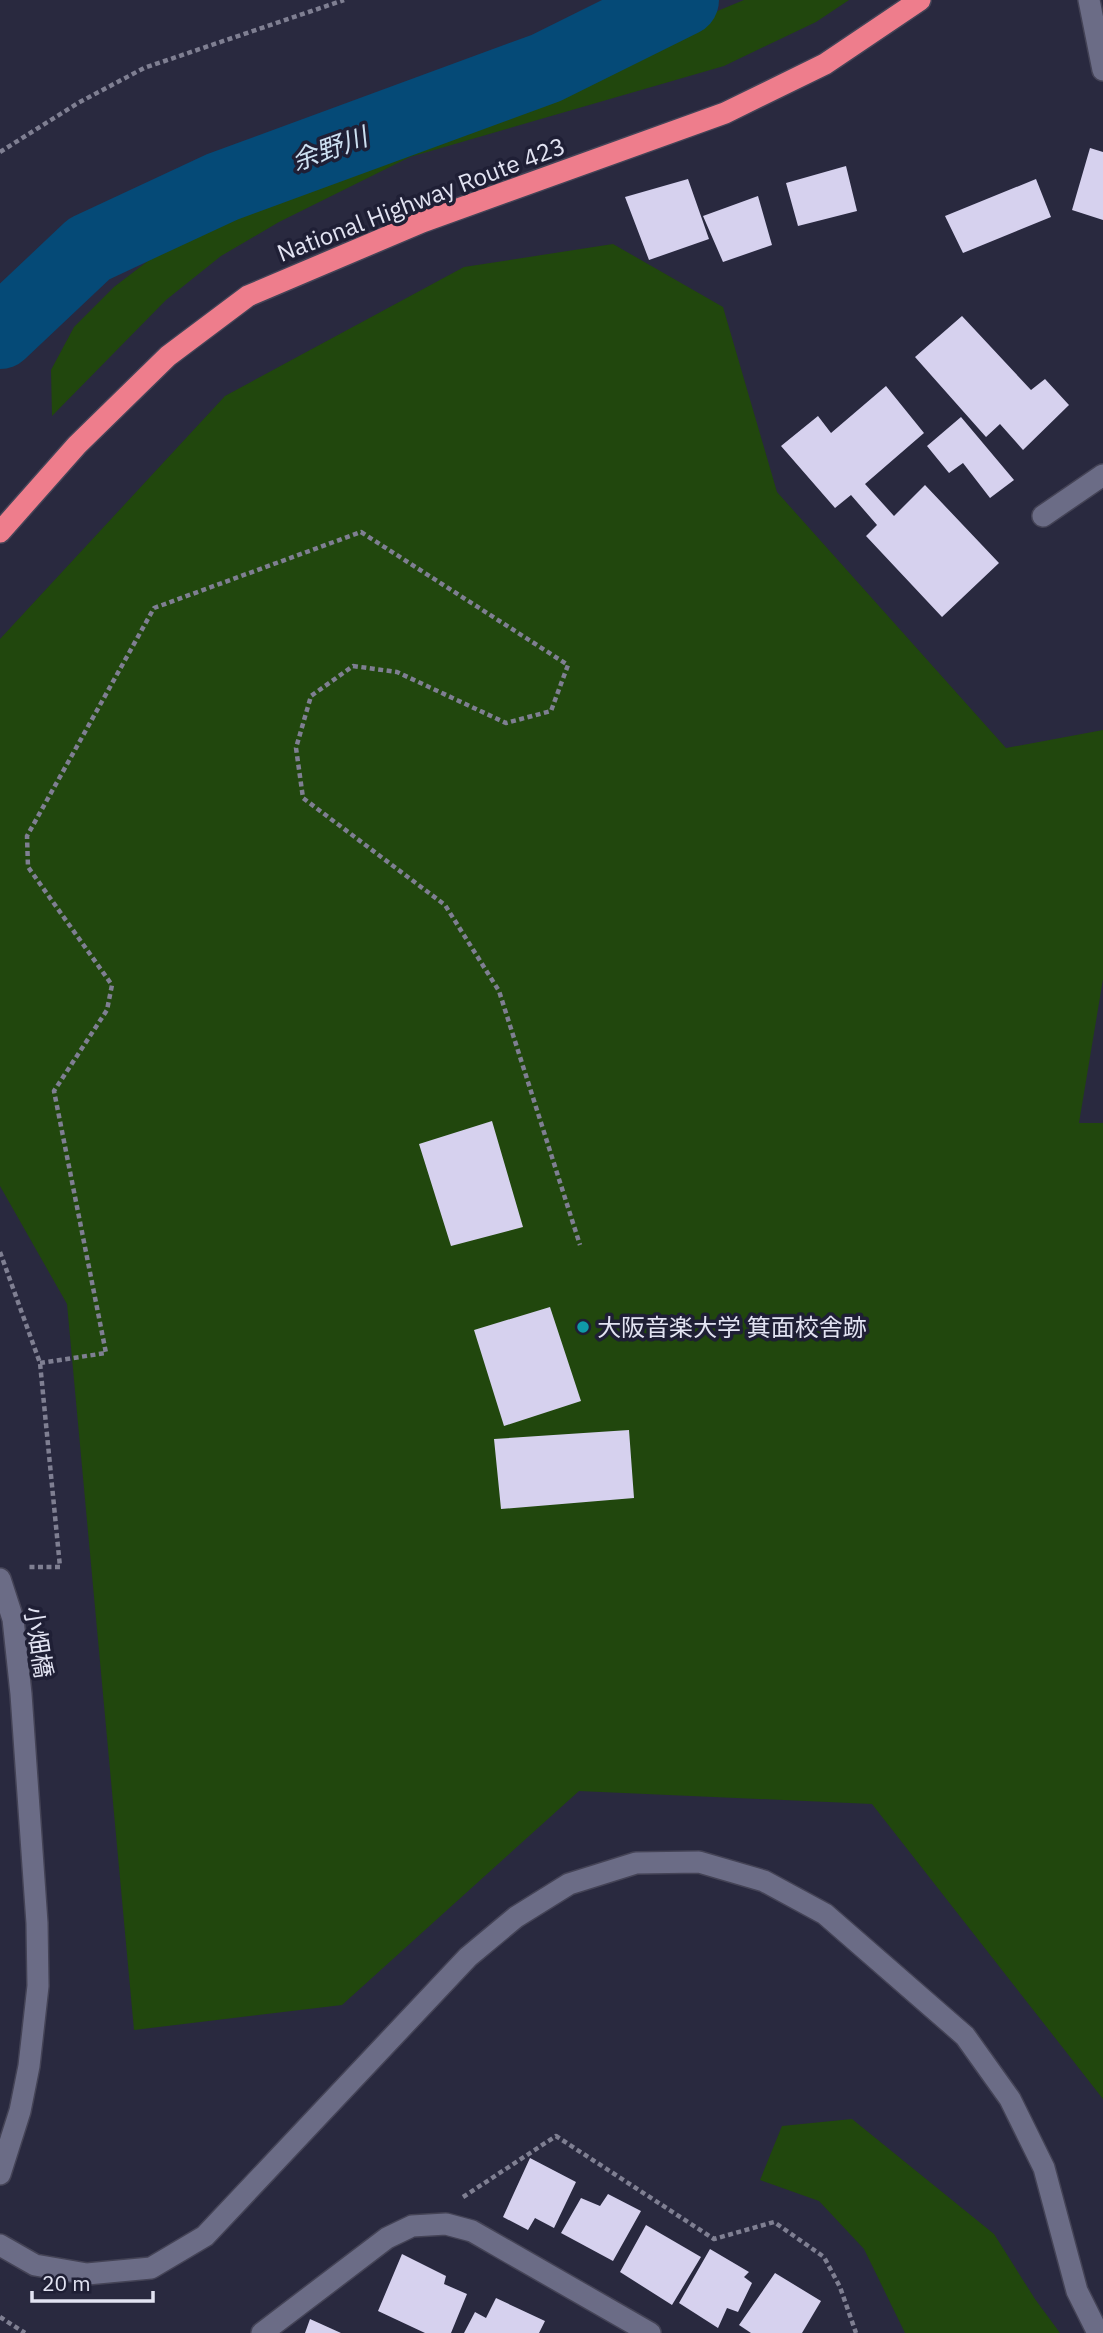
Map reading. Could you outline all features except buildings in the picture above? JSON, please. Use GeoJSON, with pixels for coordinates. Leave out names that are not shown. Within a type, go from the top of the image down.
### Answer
{"type":"FeatureCollection","features":[{"type":"Feature","properties":{"kind":"highway","name":"National Highway Route 423"},"geometry":{"type":"LineString","coordinates":[[0,532],[77,445],[168,356],[248,296],[422,222],[725,113],[825,64],[920,0]]}},
{"type":"Feature","properties":{"kind":"street"},"geometry":{"type":"LineString","coordinates":[[1089,0],[1103,70]]}},
{"type":"Feature","properties":{"kind":"street"},"geometry":{"type":"LineString","coordinates":[[1043,516],[1103,475]]}},
{"type":"Feature","properties":{"kind":"street","name":"小畑橋"},"geometry":{"type":"LineString","coordinates":[[0,1579],[13,1619],[20,1682],[37,1923],[38,1986],[35,2030],[20,2111],[0,2174]]}},
{"type":"Feature","properties":{"kind":"street"},"geometry":{"type":"LineString","coordinates":[[0,2245],[35,2265],[87,2274],[151,2268],[205,2236],[468,1957],[516,1917],[569,1884],[636,1863],[699,1862],[764,1881],[825,1914],[965,2036],[1010,2099],[1044,2168],[1077,2291],[1098,2333]]}},
{"type":"Feature","properties":{"kind":"street"},"geometry":{"type":"LineString","coordinates":[[262,2333],[387,2238],[412,2226],[446,2224],[472,2231],[650,2333]]}},
{"type":"Feature","properties":{"kind":"path"},"geometry":{"type":"LineString","coordinates":[[0,152],[78,103],[144,68],[344,0]]}},
{"type":"Feature","properties":{"kind":"path"},"geometry":{"type":"LineString","coordinates":[[40,1363],[106,1353],[54,1091],[107,1010],[112,985],[28,867],[27,836],[154,608],[361,532],[568,665],[551,711],[506,723],[397,673],[353,666],[311,696],[296,748],[303,798],[445,905],[499,991],[580,1245]]}},
{"type":"Feature","properties":{"kind":"path"},"geometry":{"type":"LineString","coordinates":[[0,1252],[40,1363],[60,1567],[24,1567]]}},
{"type":"Feature","properties":{"kind":"path"},"geometry":{"type":"LineString","coordinates":[[446,2224],[464,2195],[555,2136],[714,2239],[774,2222],[824,2257],[841,2287],[856,2333]]}},
{"type":"Feature","properties":{"kind":"path"},"geometry":{"type":"LineString","coordinates":[[0,2317],[25,2333]]}},
{"type":"Feature","properties":{"kind":"green space"},"geometry":{"type":"Polygon","coordinates":[[[744,0],[849,0],[816,22],[724,66],[410,157],[279,222],[221,256],[166,300],[52,416],[51,370],[74,327],[114,287],[234,195],[273,155],[326,112],[465,71],[539,59],[698,19],[744,0]]]}},
{"type":"Feature","properties":{"kind":"green space"},"geometry":{"type":"Polygon","coordinates":[[[613,244],[723,307],[777,492],[1006,748],[1103,730],[1103,979],[1079,1123],[1103,1123],[1103,2099],[872,1804],[579,1791],[342,2005],[134,2030],[67,1304],[0,1186],[0,639],[225,396],[464,267],[613,244]]]}},
{"type":"Feature","properties":{"kind":"green space"},"geometry":{"type":"Polygon","coordinates":[[[852,2119],[994,2234],[1060,2333],[905,2333],[864,2249],[819,2201],[760,2180],[782,2126],[852,2119]]]}},
{"type":"Feature","properties":{"kind":"waterway","name":"余野川"},"geometry":{"type":"LineString","coordinates":[[0,333],[89,249],[222,187],[546,68],[683,0]]}},
{"type":"Feature","properties":{"kind":"place","name":"大阪音楽大学 箕面校舎跡"},"geometry":{"type":"Point","coordinates":[583,1327]}}]}
